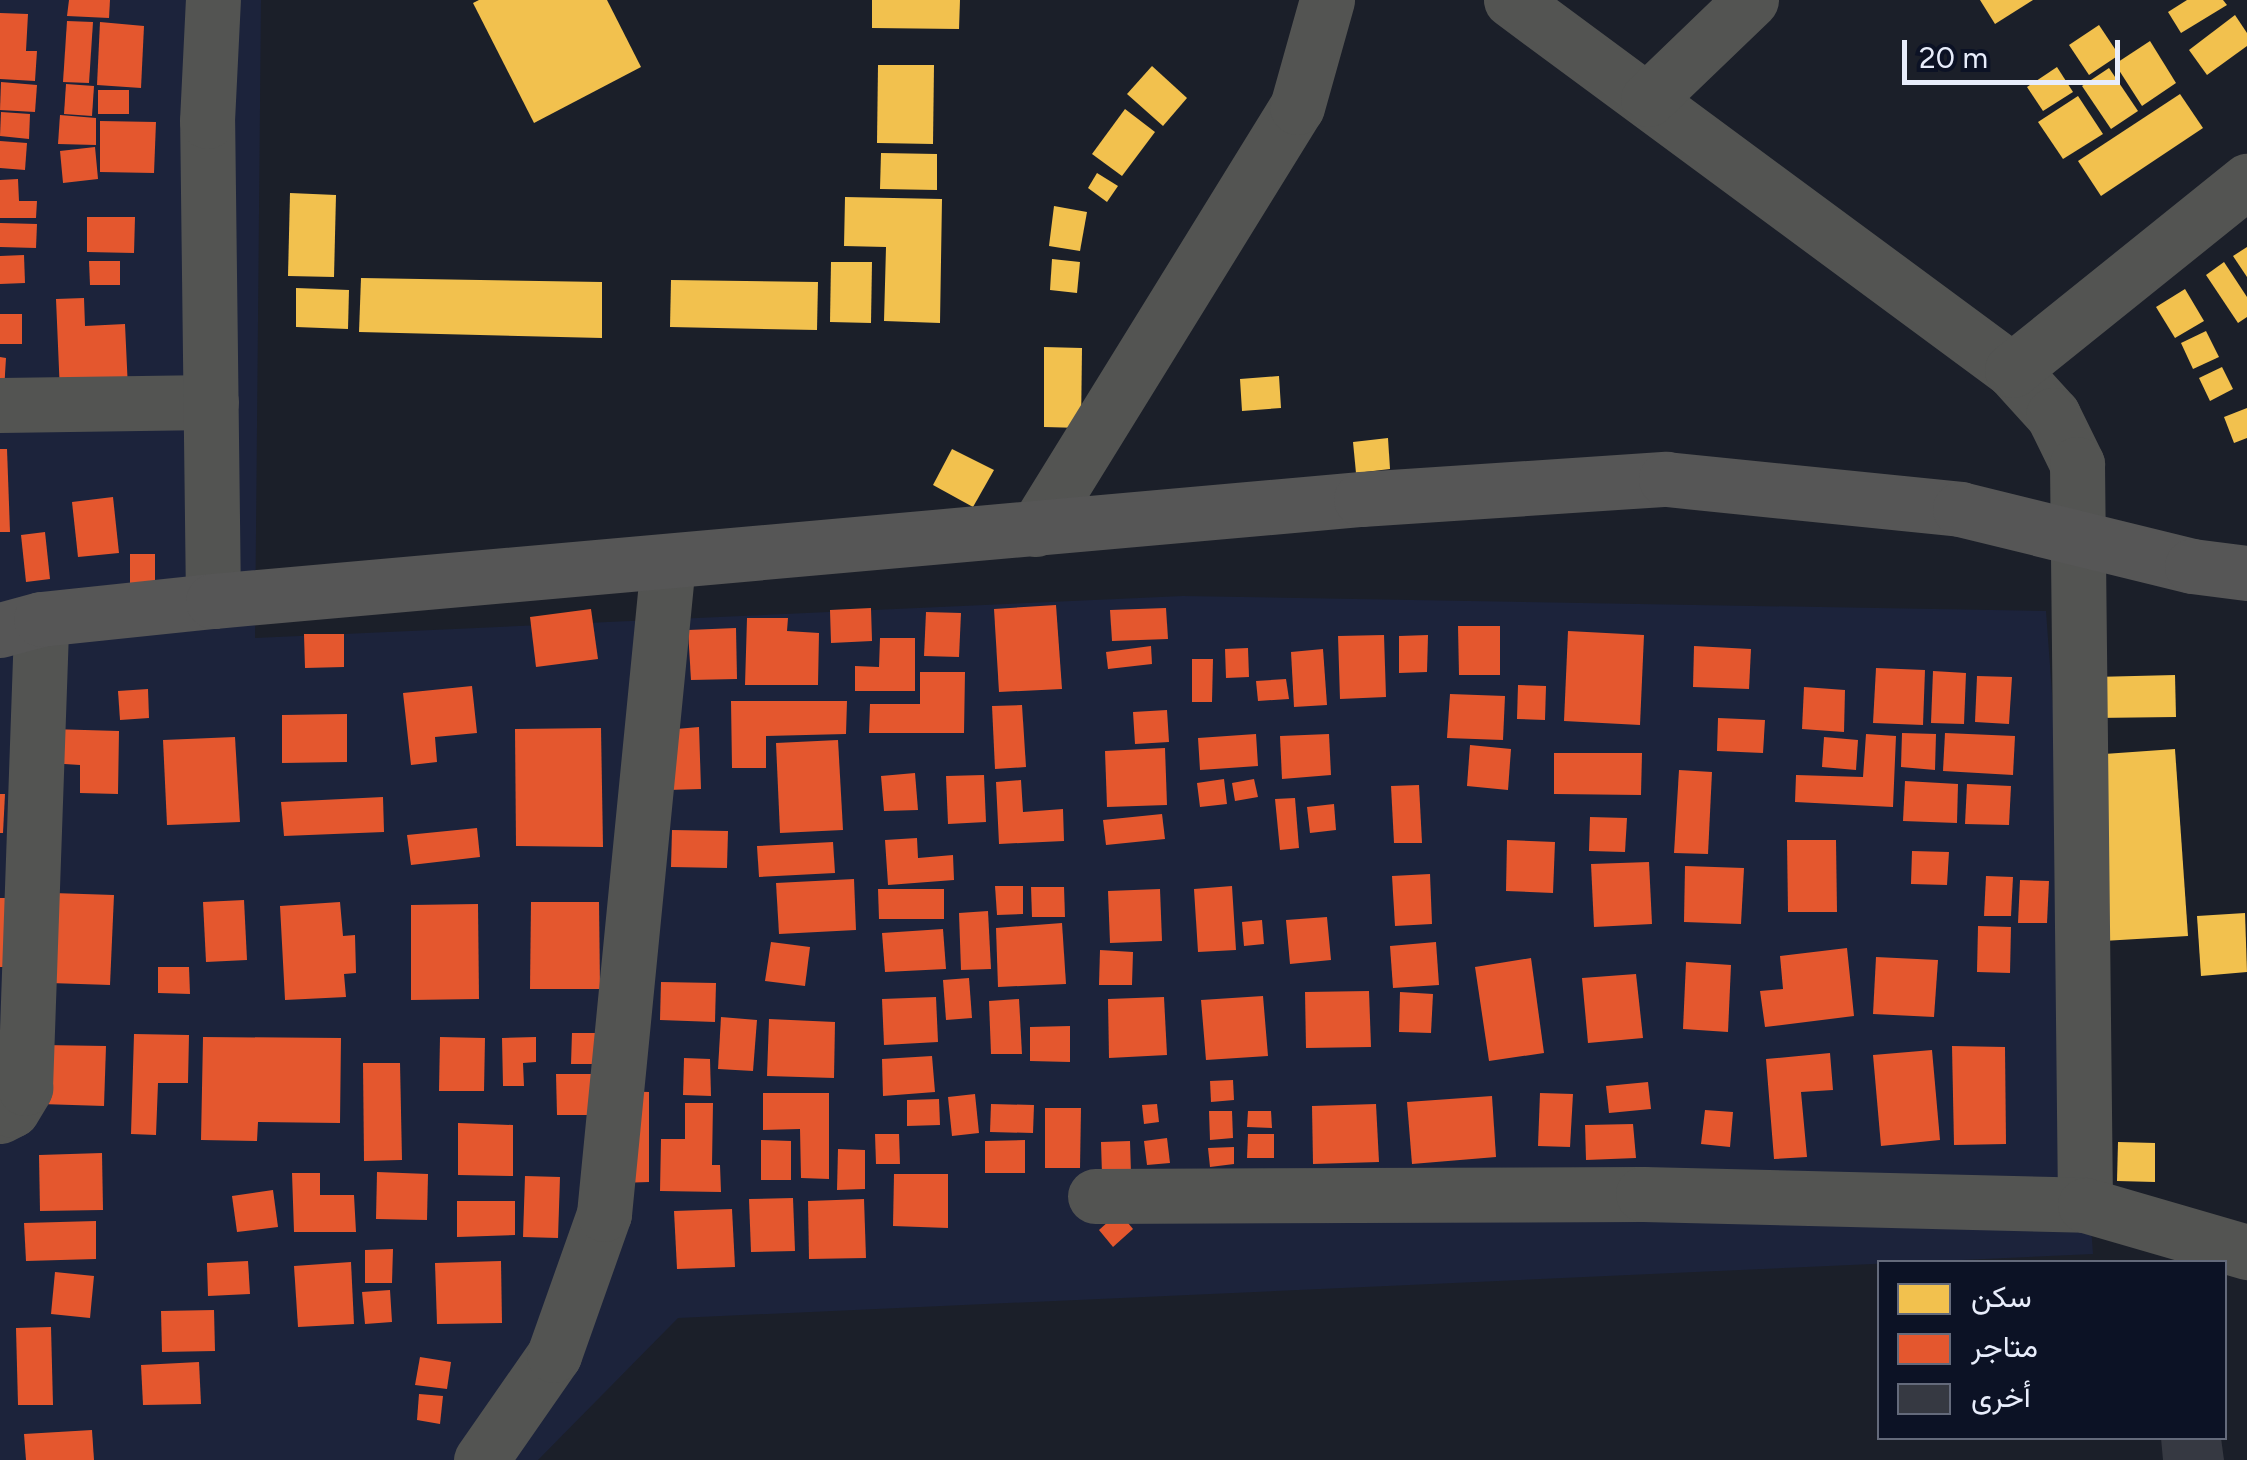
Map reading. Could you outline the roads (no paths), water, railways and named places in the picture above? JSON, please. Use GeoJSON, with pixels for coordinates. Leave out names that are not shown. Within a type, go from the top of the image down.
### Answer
{"type":"FeatureCollection","features":[{"type":"Feature","properties":{"kind":"street"},"geometry":{"type":"LineString","coordinates":[[213,0],[207,121],[213,601]]}},
{"type":"Feature","properties":{"kind":"street"},"geometry":{"type":"LineString","coordinates":[[1036,529],[1297,107],[1326,0]]}},
{"type":"Feature","properties":{"kind":"street"},"geometry":{"type":"LineString","coordinates":[[1510,0],[2012,370],[2053,415],[2077,464],[2085,1204]]}},
{"type":"Feature","properties":{"kind":"street"},"geometry":{"type":"LineString","coordinates":[[1648,100],[1752,0]]}},
{"type":"Feature","properties":{"kind":"street"},"geometry":{"type":"LineString","coordinates":[[2012,370],[2247,181]]}},
{"type":"Feature","properties":{"kind":"street"},"geometry":{"type":"LineString","coordinates":[[0,405],[211,402]]}},
{"type":"Feature","properties":{"kind":"street"},"geometry":{"type":"LineString","coordinates":[[0,1116],[12,1110],[24,1088],[20,625],[213,601],[1666,479],[1960,509],[2247,573]]}},
{"type":"Feature","properties":{"kind":"street"},"geometry":{"type":"LineString","coordinates":[[481,1460],[554,1355],[604,1214],[668,562]]}},
{"type":"Feature","properties":{"kind":"street"},"geometry":{"type":"LineString","coordinates":[[1095,1196],[1643,1194],[2085,1204],[2247,1252]]}}]}
